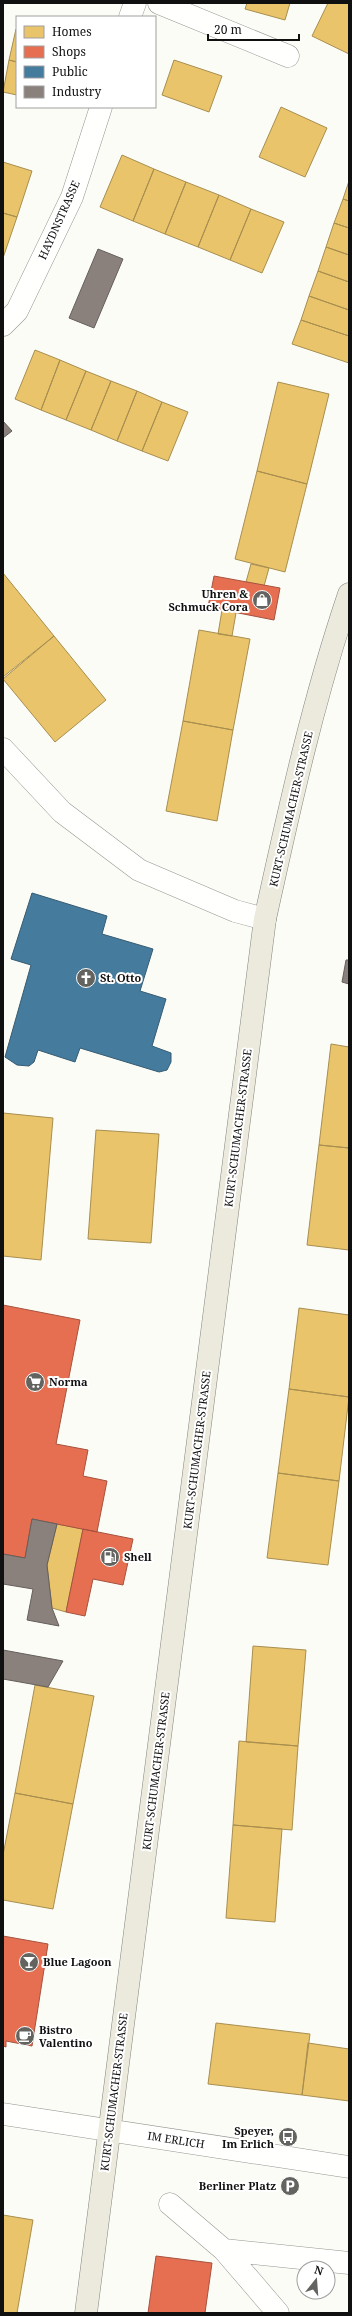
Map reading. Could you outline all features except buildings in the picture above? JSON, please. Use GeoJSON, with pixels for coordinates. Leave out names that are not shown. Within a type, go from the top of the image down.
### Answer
{"type":"FeatureCollection","features":[{"type":"Feature","properties":{"kind":"main road","name":"KURT-SCHUMACHER-STRASSE"},"geometry":{"type":"LineString","coordinates":[[86,2313],[265,918],[295,785],[321,688],[349,594]]}},
{"type":"Feature","properties":{"kind":"street"},"geometry":{"type":"LineString","coordinates":[[130,16],[135,3]]}},
{"type":"Feature","properties":{"kind":"street"},"geometry":{"type":"LineString","coordinates":[[159,3],[288,56]]}},
{"type":"Feature","properties":{"kind":"street","name":"HAYDNSTRASSE"},"geometry":{"type":"LineString","coordinates":[[3,325],[17,311],[72,197],[101,108]]}},
{"type":"Feature","properties":{"kind":"street"},"geometry":{"type":"LineString","coordinates":[[3,749],[62,812],[139,870],[235,911],[265,918]]}},
{"type":"Feature","properties":{"kind":"street","name":"IM ERLICH"},"geometry":{"type":"LineString","coordinates":[[3,2114],[349,2167]]}},
{"type":"Feature","properties":{"kind":"street"},"geometry":{"type":"LineString","coordinates":[[170,2204],[224,2250],[278,2313]]}},
{"type":"Feature","properties":{"kind":"street"},"geometry":{"type":"LineString","coordinates":[[224,2250],[349,2263]]}},
{"type":"Feature","properties":{"kind":"place","name":"Uhren & Schmuck Cora"},"geometry":{"type":"Point","coordinates":[262,600]}},
{"type":"Feature","properties":{"kind":"place","name":"St. Otto"},"geometry":{"type":"Point","coordinates":[86,978]}},
{"type":"Feature","properties":{"kind":"place","name":"Norma"},"geometry":{"type":"Point","coordinates":[35,1382]}},
{"type":"Feature","properties":{"kind":"place","name":"Shell"},"geometry":{"type":"Point","coordinates":[110,1557]}},
{"type":"Feature","properties":{"kind":"place","name":"Blue Lagoon"},"geometry":{"type":"Point","coordinates":[29,1962]}},
{"type":"Feature","properties":{"kind":"place","name":"Bistro Valentino"},"geometry":{"type":"Point","coordinates":[25,2036]}},
{"type":"Feature","properties":{"kind":"place","name":"Speyer, Im Erlich"},"geometry":{"type":"Point","coordinates":[288,2137]}},
{"type":"Feature","properties":{"kind":"place","name":"Berliner Platz"},"geometry":{"type":"Point","coordinates":[290,2186]}}]}
